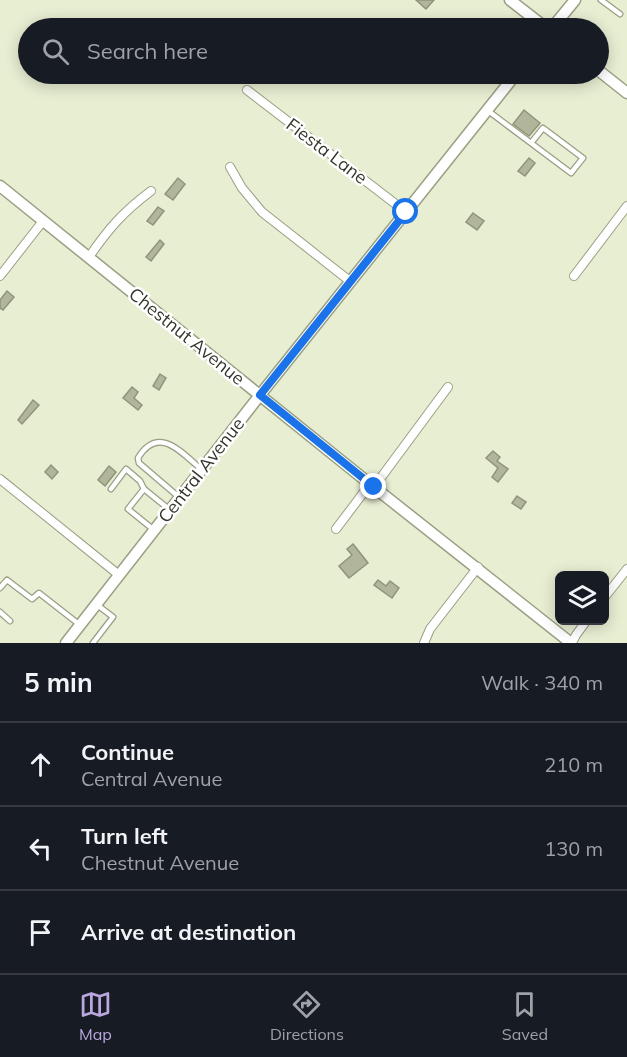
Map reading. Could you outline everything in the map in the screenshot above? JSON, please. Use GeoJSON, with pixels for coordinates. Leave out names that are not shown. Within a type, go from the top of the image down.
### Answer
{"type":"FeatureCollection","features":[{"type":"Feature","properties":{"kind":"street"},"geometry":{"type":"LineString","coordinates":[[510,0],[533,18]]}},
{"type":"Feature","properties":{"kind":"street"},"geometry":{"type":"LineString","coordinates":[[560,18],[575,0]]}},
{"type":"Feature","properties":{"kind":"street"},"geometry":{"type":"LineString","coordinates":[[609,79],[627,93]]}},
{"type":"Feature","properties":{"kind":"street","name":"Central Avenue"},"geometry":{"type":"LineString","coordinates":[[66,643],[508,84]]}},
{"type":"Feature","properties":{"kind":"street","name":"Fiesta Lane"},"geometry":{"type":"LineString","coordinates":[[247,90],[406,212]]}},
{"type":"Feature","properties":{"kind":"street"},"geometry":{"type":"LineString","coordinates":[[230,167],[242,188],[262,212],[351,282]]}},
{"type":"Feature","properties":{"kind":"street","name":"Chestnut Avenue"},"geometry":{"type":"LineString","coordinates":[[0,186],[372,486],[572,643]]}},
{"type":"Feature","properties":{"kind":"street"},"geometry":{"type":"LineString","coordinates":[[89,257],[108,228],[126,210],[151,191]]}},
{"type":"Feature","properties":{"kind":"street"},"geometry":{"type":"LineString","coordinates":[[574,276],[627,206]]}},
{"type":"Feature","properties":{"kind":"street"},"geometry":{"type":"LineString","coordinates":[[0,276],[43,221]]}},
{"type":"Feature","properties":{"kind":"street"},"geometry":{"type":"LineString","coordinates":[[336,529],[448,387]]}},
{"type":"Feature","properties":{"kind":"street"},"geometry":{"type":"LineString","coordinates":[[0,479],[120,575]]}},
{"type":"Feature","properties":{"kind":"street"},"geometry":{"type":"LineString","coordinates":[[424,643],[430,629],[477,567]]}},
{"type":"Feature","properties":{"kind":"street"},"geometry":{"type":"LineString","coordinates":[[609,592],[627,569]]}},
{"type":"Feature","properties":{"kind":"street"},"geometry":{"type":"LineString","coordinates":[[572,643],[584,625]]}},
{"type":"Feature","properties":{"kind":"lane"},"geometry":{"type":"LineString","coordinates":[[601,0],[620,14]]}},
{"type":"Feature","properties":{"kind":"lane"},"geometry":{"type":"LineString","coordinates":[[487,110],[531,143],[571,173],[583,158],[543,128],[531,143]]}},
{"type":"Feature","properties":{"kind":"lane"},"geometry":{"type":"LineString","coordinates":[[180,498],[139,463],[138,458],[143,450],[149,444],[157,441],[169,444],[201,470]]}},
{"type":"Feature","properties":{"kind":"lane"},"geometry":{"type":"LineString","coordinates":[[111,489],[126,470],[140,481],[144,489],[170,510]]}},
{"type":"Feature","properties":{"kind":"lane"},"geometry":{"type":"LineString","coordinates":[[144,489],[128,509],[154,530]]}},
{"type":"Feature","properties":{"kind":"lane"},"geometry":{"type":"LineString","coordinates":[[0,588],[7,580],[32,599],[39,594],[80,625]]}},
{"type":"Feature","properties":{"kind":"lane"},"geometry":{"type":"LineString","coordinates":[[93,643],[113,617],[96,604]]}},
{"type":"Feature","properties":{"kind":"lane"},"geometry":{"type":"LineString","coordinates":[[0,612],[10,621]]}},
{"type":"Feature","properties":{"kind":"building"},"geometry":{"type":"Polygon","coordinates":[[[416,0],[434,0],[426,9],[416,0]]]}},
{"type":"Feature","properties":{"kind":"building"},"geometry":{"type":"Polygon","coordinates":[[[524,110],[540,123],[529,136],[513,124],[524,110]]]}},
{"type":"Feature","properties":{"kind":"building"},"geometry":{"type":"Polygon","coordinates":[[[529,158],[535,163],[525,176],[518,171],[529,158]]]}},
{"type":"Feature","properties":{"kind":"building"},"geometry":{"type":"Polygon","coordinates":[[[178,178],[185,184],[173,200],[165,194],[178,178]]]}},
{"type":"Feature","properties":{"kind":"building"},"geometry":{"type":"Polygon","coordinates":[[[158,207],[164,211],[153,225],[147,221],[158,207]]]}},
{"type":"Feature","properties":{"kind":"building"},"geometry":{"type":"Polygon","coordinates":[[[473,213],[484,221],[477,230],[466,222],[473,213]]]}},
{"type":"Feature","properties":{"kind":"building"},"geometry":{"type":"Polygon","coordinates":[[[160,240],[164,244],[151,261],[146,257],[160,240]]]}},
{"type":"Feature","properties":{"kind":"building"},"geometry":{"type":"Polygon","coordinates":[[[7,291],[14,297],[3,310],[0,308],[0,300],[7,291]]]}},
{"type":"Feature","properties":{"kind":"building"},"geometry":{"type":"Polygon","coordinates":[[[160,374],[166,378],[159,390],[153,386],[160,374]]]}},
{"type":"Feature","properties":{"kind":"building"},"geometry":{"type":"Polygon","coordinates":[[[132,387],[138,392],[134,398],[142,405],[138,410],[123,398],[132,387]]]}},
{"type":"Feature","properties":{"kind":"building"},"geometry":{"type":"Polygon","coordinates":[[[33,400],[39,405],[22,424],[18,420],[33,400]]]}},
{"type":"Feature","properties":{"kind":"building"},"geometry":{"type":"Polygon","coordinates":[[[493,451],[500,457],[497,461],[508,469],[498,482],[492,477],[498,468],[486,458],[493,451]]]}},
{"type":"Feature","properties":{"kind":"building"},"geometry":{"type":"Polygon","coordinates":[[[51,465],[58,472],[52,479],[45,472],[51,465]]]}},
{"type":"Feature","properties":{"kind":"building"},"geometry":{"type":"Polygon","coordinates":[[[109,466],[116,472],[105,486],[98,480],[109,466]]]}},
{"type":"Feature","properties":{"kind":"building"},"geometry":{"type":"Polygon","coordinates":[[[517,496],[526,502],[521,509],[512,503],[517,496]]]}},
{"type":"Feature","properties":{"kind":"building"},"geometry":{"type":"Polygon","coordinates":[[[353,544],[368,563],[349,578],[339,566],[352,555],[347,549],[353,544]]]}},
{"type":"Feature","properties":{"kind":"building"},"geometry":{"type":"Polygon","coordinates":[[[378,580],[386,586],[390,581],[399,588],[392,598],[374,585],[378,580]]]}},
{"type":"Feature","properties":{"kind":"route"},"geometry":{"type":"LineString","coordinates":[[374,487],[260,395],[406,212]]}}]}
